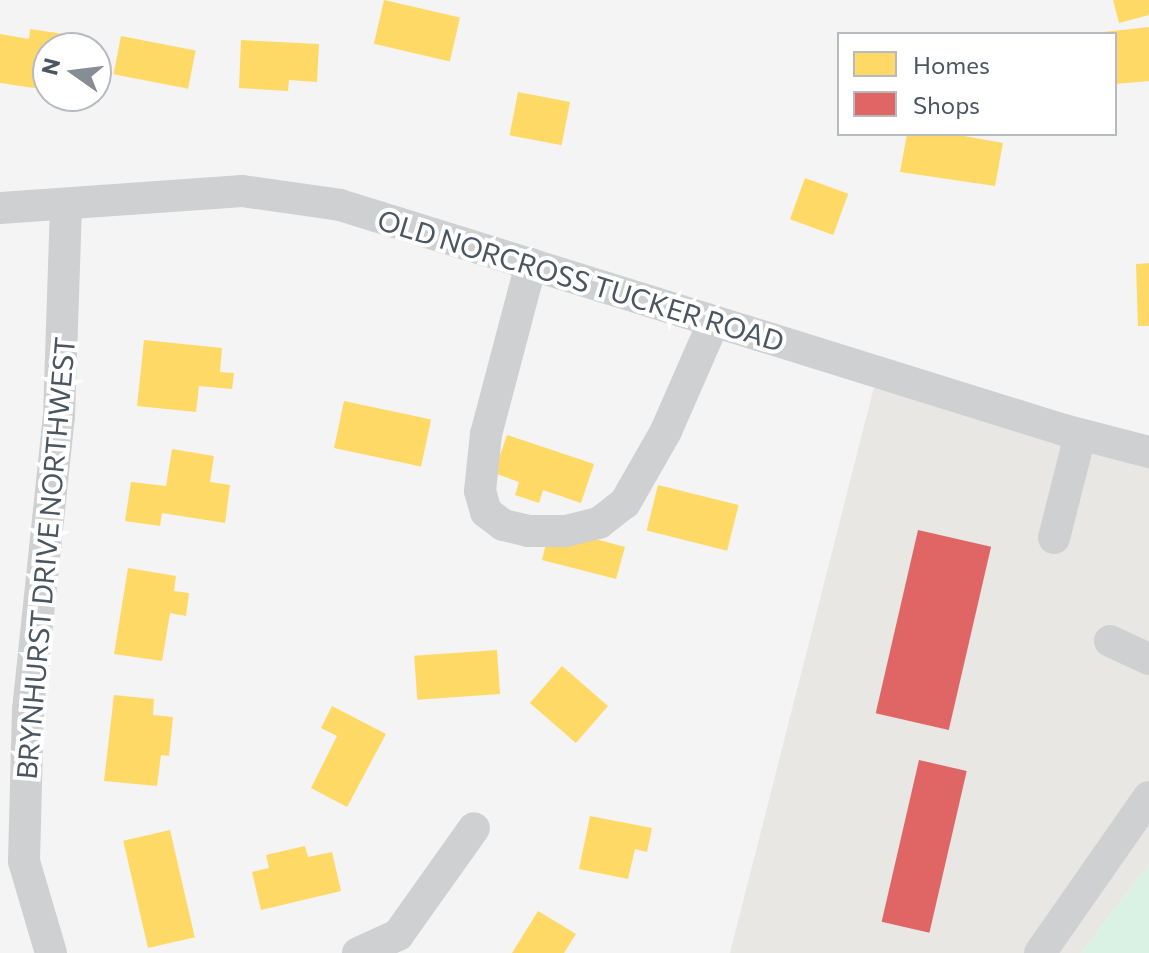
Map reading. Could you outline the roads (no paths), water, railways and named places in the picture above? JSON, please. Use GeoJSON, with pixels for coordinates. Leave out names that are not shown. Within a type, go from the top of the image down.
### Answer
{"type":"FeatureCollection","features":[{"type":"Feature","properties":{"kind":"street","name":"OLD NORCROSS TUCKER ROAD"},"geometry":{"type":"LineString","coordinates":[[0,208],[66,207],[242,191],[340,205],[1080,435],[1149,452]]}},
{"type":"Feature","properties":{"kind":"street","name":"BRYNHURST DRIVE NORTHWEST"},"geometry":{"type":"LineString","coordinates":[[51,953],[24,861],[14,710],[59,417],[66,207]]}},
{"type":"Feature","properties":{"kind":"street"},"geometry":{"type":"LineString","coordinates":[[531,264],[484,448],[480,491],[486,512],[503,525],[566,531],[599,523],[625,503],[666,431],[714,321]]}},
{"type":"Feature","properties":{"kind":"street"},"geometry":{"type":"LineString","coordinates":[[1054,538],[1080,435]]}},
{"type":"Feature","properties":{"kind":"street"},"geometry":{"type":"LineString","coordinates":[[1110,641],[1149,659]]}},
{"type":"Feature","properties":{"kind":"street"},"geometry":{"type":"LineString","coordinates":[[1040,953],[1149,797]]}},
{"type":"Feature","properties":{"kind":"street"},"geometry":{"type":"LineString","coordinates":[[358,953],[398,935],[474,828]]}}]}
